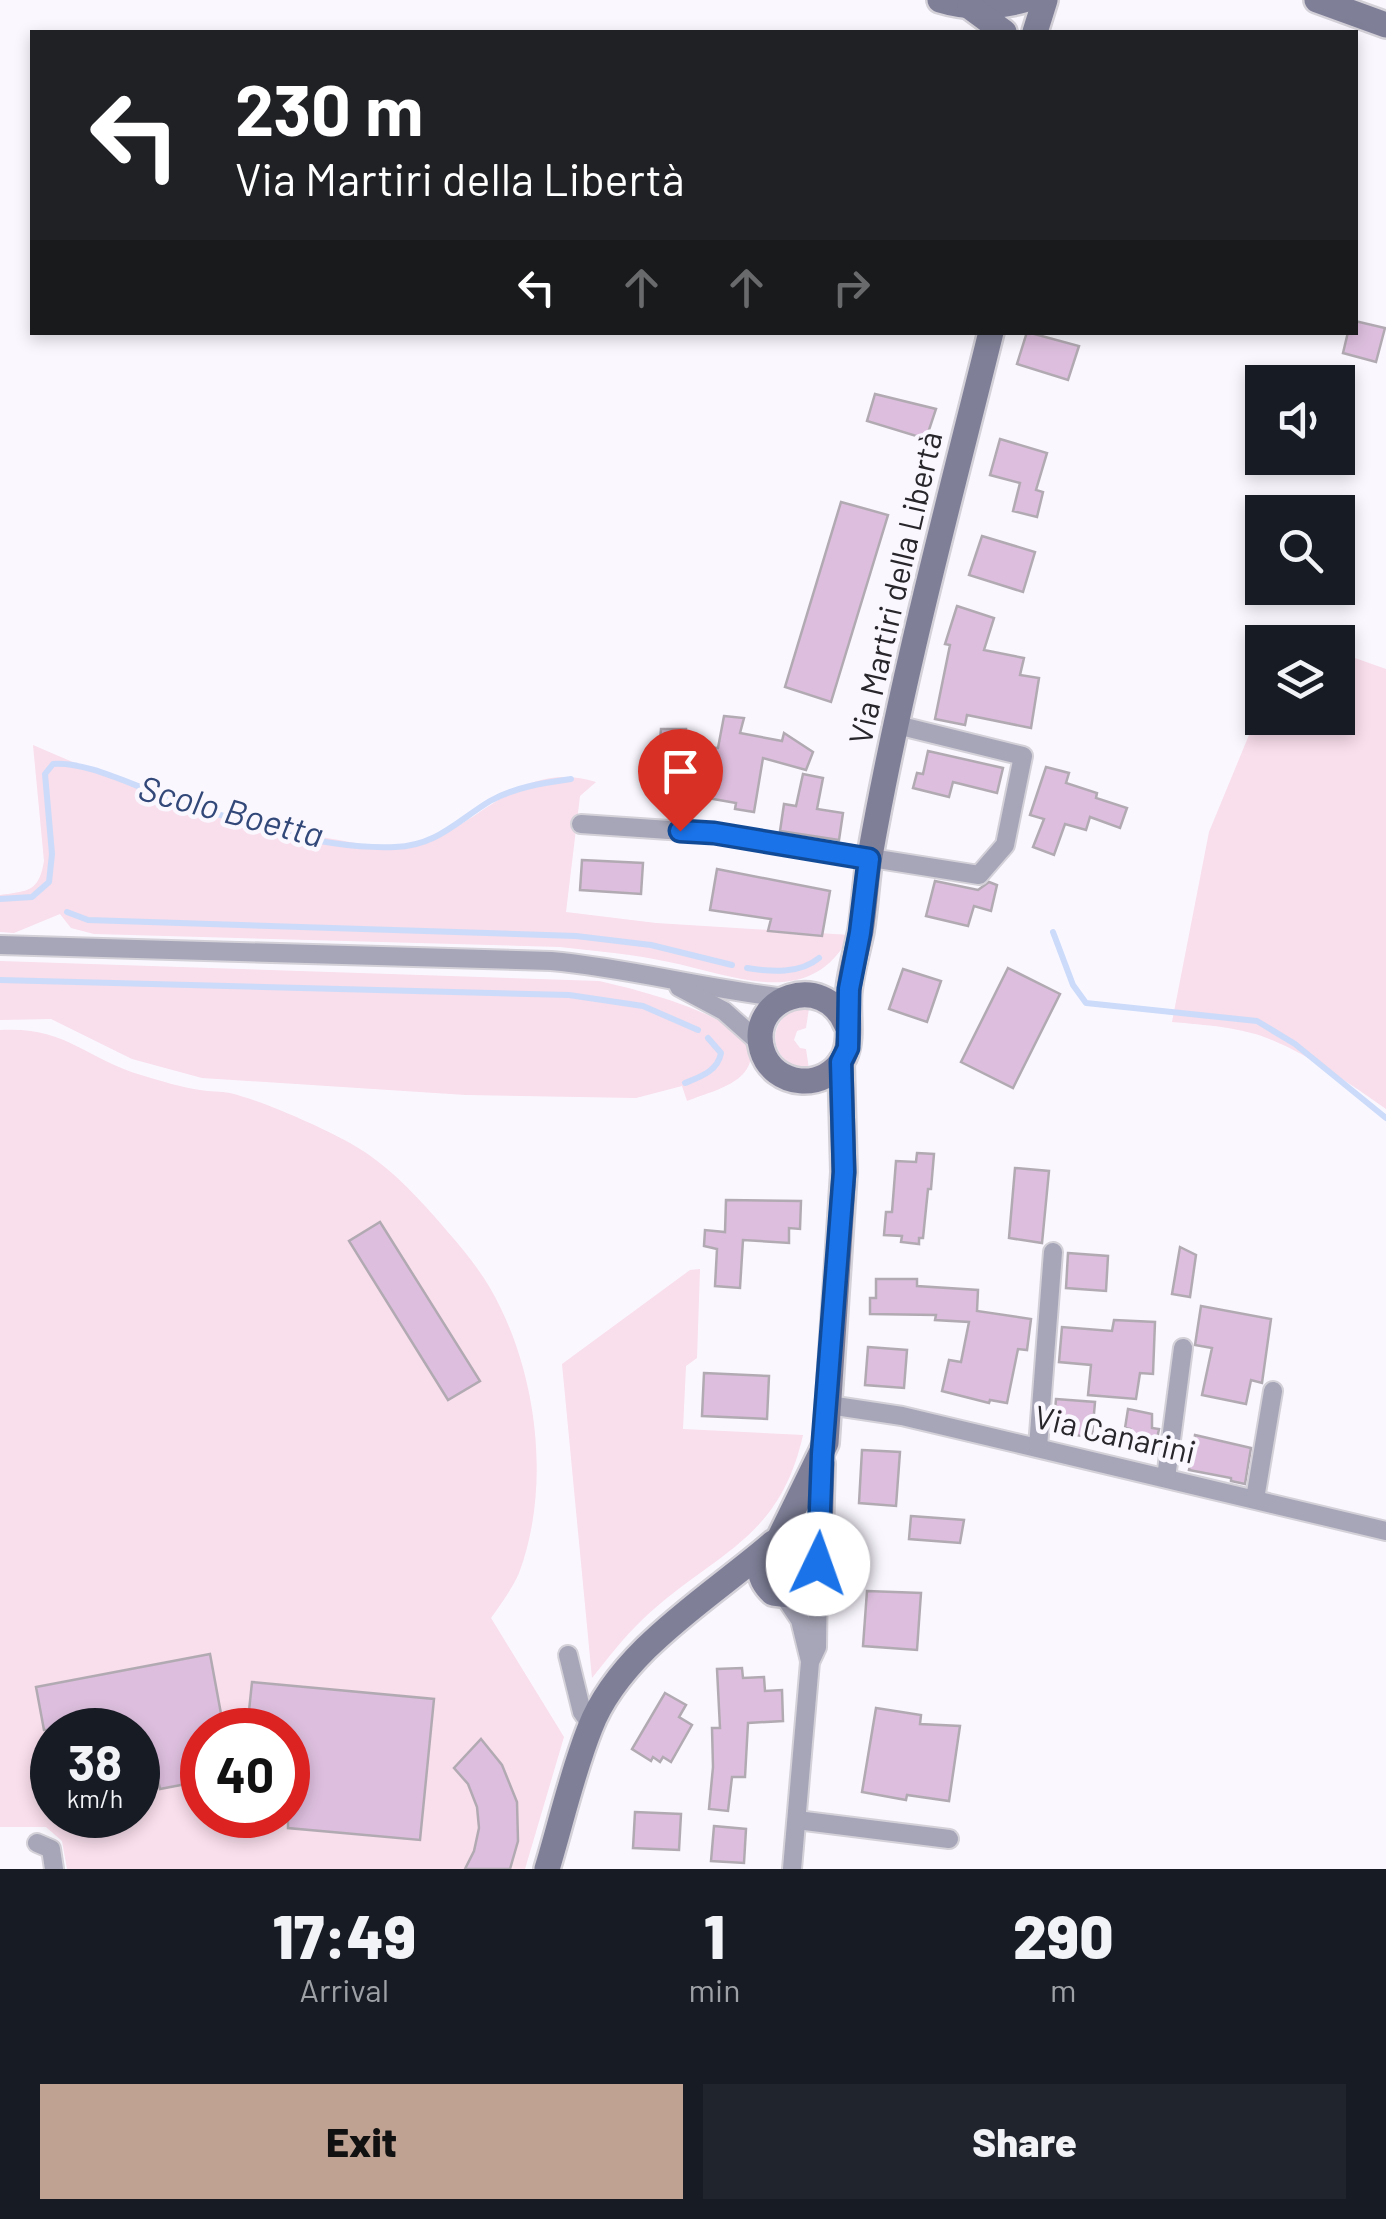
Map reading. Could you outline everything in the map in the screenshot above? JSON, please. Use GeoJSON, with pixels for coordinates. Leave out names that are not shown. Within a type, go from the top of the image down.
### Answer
{"type":"FeatureCollection","features":[{"type":"Feature","properties":{"kind":"street"},"geometry":{"type":"LineString","coordinates":[[940,0],[970,7],[1024,0]]}},
{"type":"Feature","properties":{"kind":"street"},"geometry":{"type":"LineString","coordinates":[[1037,30],[1045,0]]}},
{"type":"Feature","properties":{"kind":"street"},"geometry":{"type":"LineString","coordinates":[[1317,0],[1386,24]]}},
{"type":"Feature","properties":{"kind":"street"},"geometry":{"type":"LineString","coordinates":[[970,7],[1001,30]]}},
{"type":"Feature","properties":{"kind":"street","name":"Via Martiri della Libertà"},"geometry":{"type":"LineString","coordinates":[[792,1869],[810,1662],[816,1647],[822,1454],[829,1405],[844,1172],[841,1062],[848,1040],[849,989],[869,859],[897,725],[990,335]]}},
{"type":"Feature","properties":{"kind":"street"},"geometry":{"type":"LineString","coordinates":[[582,824],[714,833],[978,875],[1005,844],[1023,756],[897,725]]}},
{"type":"Feature","properties":{"kind":"street","name":"Via Martiri della Libertà"},"geometry":{"type":"LineString","coordinates":[[843,1139],[822,1097],[808,1082],[792,1080],[766,1060],[762,1028],[768,1012],[844,968],[860,933]]}},
{"type":"Feature","properties":{"kind":"street"},"geometry":{"type":"LineString","coordinates":[[0,945],[551,961],[737,992],[800,996],[834,1005],[846,1024]]}},
{"type":"Feature","properties":{"kind":"street"},"geometry":{"type":"LineString","coordinates":[[656,976],[724,1011],[761,1044]]}},
{"type":"Feature","properties":{"kind":"street"},"geometry":{"type":"LineString","coordinates":[[808,1082],[824,1078],[841,1062]]}},
{"type":"Feature","properties":{"kind":"street"},"geometry":{"type":"LineString","coordinates":[[1038,1447],[1053,1252]]}},
{"type":"Feature","properties":{"kind":"street"},"geometry":{"type":"LineString","coordinates":[[1166,1478],[1182,1348]]}},
{"type":"Feature","properties":{"kind":"street"},"geometry":{"type":"LineString","coordinates":[[1255,1499],[1273,1391]]}},
{"type":"Feature","properties":{"kind":"street","name":"Via Canarini"},"geometry":{"type":"LineString","coordinates":[[829,1405],[902,1416],[1386,1531]]}},
{"type":"Feature","properties":{"kind":"street","name":"Via Martiri della Libertà"},"geometry":{"type":"LineString","coordinates":[[810,1662],[800,1620],[760,1571],[822,1454]]}},
{"type":"Feature","properties":{"kind":"street"},"geometry":{"type":"LineString","coordinates":[[547,1869],[590,1725],[626,1669],[672,1625],[771,1546],[802,1541],[817,1567],[804,1593],[709,1597]]}},
{"type":"Feature","properties":{"kind":"street"},"geometry":{"type":"LineString","coordinates":[[568,1655],[582,1712],[590,1725]]}},
{"type":"Feature","properties":{"kind":"street"},"geometry":{"type":"LineString","coordinates":[[797,1820],[950,1839]]}},
{"type":"Feature","properties":{"kind":"street"},"geometry":{"type":"LineString","coordinates":[[37,1843],[50,1848],[54,1869]]}},
{"type":"Feature","properties":{"kind":"shaded area"},"geometry":{"type":"Polygon","coordinates":[[[1355,658],[1386,669],[1386,1109],[1317,1063],[1272,1040],[1236,1029],[1172,1022],[1209,832],[1249,735],[1355,735],[1355,658]]]}},
{"type":"Feature","properties":{"kind":"shaded area"},"geometry":{"type":"Polygon","coordinates":[[[33,745],[107,776],[222,815],[382,846],[408,846],[433,839],[519,788],[542,780],[567,777],[596,782],[580,796],[566,912],[656,923],[850,935],[833,959],[814,974],[792,981],[769,982],[641,957],[560,947],[94,934],[71,928],[60,914],[14,933],[0,932],[0,895],[31,888],[39,879],[44,861],[33,745]]]}},
{"type":"Feature","properties":{"kind":"shaded area"},"geometry":{"type":"Polygon","coordinates":[[[0,961],[599,981],[698,1011],[743,1039],[751,1056],[738,1079],[687,1101],[682,1086],[636,1098],[466,1095],[202,1078],[132,1059],[51,1019],[0,1020],[0,961]]]}},
{"type":"Feature","properties":{"kind":"shaded area"},"geometry":{"type":"Polygon","coordinates":[[[800,1008],[809,1008],[806,1028],[797,1031],[794,1040],[806,1049],[809,1069],[786,1060],[776,1042],[780,1022],[800,1008]]]}},
{"type":"Feature","properties":{"kind":"shaded area"},"geometry":{"type":"Polygon","coordinates":[[[0,1030],[42,1033],[141,1075],[244,1097],[343,1139],[398,1178],[471,1259],[490,1288],[519,1354],[529,1391],[537,1466],[529,1539],[519,1573],[491,1618],[564,1737],[525,1869],[67,1869],[59,1838],[160,1838],[160,1708],[30,1708],[30,1827],[0,1827],[0,1030]]]}},
{"type":"Feature","properties":{"kind":"shaded area"},"geometry":{"type":"Polygon","coordinates":[[[700,1269],[697,1358],[686,1366],[683,1429],[803,1435],[792,1471],[761,1523],[643,1619],[592,1678],[562,1364],[690,1270],[700,1269]]]}},
{"type":"Feature","properties":{"kind":"building"},"geometry":{"type":"Polygon","coordinates":[[[1358,322],[1385,328],[1376,362],[1343,353],[1347,335],[1358,335],[1358,322]]]}},
{"type":"Feature","properties":{"kind":"building"},"geometry":{"type":"Polygon","coordinates":[[[1026,335],[1079,346],[1068,380],[1017,364],[1026,335]]]}},
{"type":"Feature","properties":{"kind":"building"},"geometry":{"type":"Polygon","coordinates":[[[875,394],[936,409],[926,439],[867,421],[875,394]]]}},
{"type":"Feature","properties":{"kind":"building"},"geometry":{"type":"Polygon","coordinates":[[[1000,439],[1047,453],[1036,490],[1043,492],[1037,517],[1013,511],[1020,483],[990,475],[1000,439]]]}},
{"type":"Feature","properties":{"kind":"building"},"geometry":{"type":"Polygon","coordinates":[[[841,502],[888,515],[831,702],[785,687],[841,502]]]}},
{"type":"Feature","properties":{"kind":"building"},"geometry":{"type":"Polygon","coordinates":[[[982,536],[1035,552],[1023,592],[969,575],[982,536]]]}},
{"type":"Feature","properties":{"kind":"building"},"geometry":{"type":"Polygon","coordinates":[[[957,606],[994,618],[984,650],[1024,658],[1020,675],[1039,678],[1031,728],[967,715],[965,725],[935,719],[950,645],[945,644],[957,606]]]}},
{"type":"Feature","properties":{"kind":"building"},"geometry":{"type":"Polygon","coordinates":[[[724,716],[744,718],[740,733],[782,741],[784,733],[813,752],[806,770],[763,758],[754,812],[735,809],[736,803],[702,797],[701,807],[663,805],[666,764],[658,764],[661,729],[686,729],[685,746],[718,748],[724,716]]]}},
{"type":"Feature","properties":{"kind":"building"},"geometry":{"type":"Polygon","coordinates":[[[928,751],[1003,768],[997,793],[953,782],[949,797],[913,788],[917,773],[923,774],[928,751]]]}},
{"type":"Feature","properties":{"kind":"building"},"geometry":{"type":"Polygon","coordinates":[[[1046,767],[1069,773],[1066,783],[1127,808],[1120,828],[1090,817],[1086,830],[1065,824],[1054,855],[1033,847],[1044,819],[1030,815],[1046,767]]]}},
{"type":"Feature","properties":{"kind":"building"},"geometry":{"type":"Polygon","coordinates":[[[803,774],[823,778],[817,809],[843,813],[839,840],[780,831],[784,804],[796,806],[803,774]]]}},
{"type":"Feature","properties":{"kind":"building"},"geometry":{"type":"Polygon","coordinates":[[[582,860],[643,863],[641,894],[580,890],[582,860]]]}},
{"type":"Feature","properties":{"kind":"building"},"geometry":{"type":"Polygon","coordinates":[[[717,869],[830,891],[822,936],[768,931],[771,919],[710,910],[717,869]]]}},
{"type":"Feature","properties":{"kind":"building"},"geometry":{"type":"Polygon","coordinates":[[[935,881],[978,890],[989,882],[997,885],[991,911],[974,906],[968,926],[926,916],[935,881]]]}},
{"type":"Feature","properties":{"kind":"building"},"geometry":{"type":"Polygon","coordinates":[[[1008,968],[1060,994],[1013,1088],[961,1062],[1008,968]]]}},
{"type":"Feature","properties":{"kind":"building"},"geometry":{"type":"Polygon","coordinates":[[[903,969],[941,981],[927,1022],[889,1009],[903,969]]]}},
{"type":"Feature","properties":{"kind":"building"},"geometry":{"type":"Polygon","coordinates":[[[917,1153],[934,1154],[919,1244],[901,1242],[902,1236],[884,1235],[886,1212],[892,1212],[896,1161],[916,1162],[917,1153]]]}},
{"type":"Feature","properties":{"kind":"building"},"geometry":{"type":"Polygon","coordinates":[[[1015,1168],[1049,1171],[1042,1243],[1009,1238],[1015,1168]]]}},
{"type":"Feature","properties":{"kind":"building"},"geometry":{"type":"Polygon","coordinates":[[[726,1200],[801,1201],[800,1229],[789,1228],[789,1243],[743,1240],[740,1288],[715,1286],[717,1249],[704,1246],[705,1230],[725,1232],[726,1200]]]}},
{"type":"Feature","properties":{"kind":"building"},"geometry":{"type":"Polygon","coordinates":[[[380,1222],[480,1381],[448,1400],[349,1241],[380,1222]]]}},
{"type":"Feature","properties":{"kind":"building"},"geometry":{"type":"Polygon","coordinates":[[[1180,1247],[1196,1255],[1190,1297],[1172,1294],[1180,1247]]]}},
{"type":"Feature","properties":{"kind":"building"},"geometry":{"type":"Polygon","coordinates":[[[1068,1253],[1108,1256],[1106,1291],[1066,1288],[1068,1253]]]}},
{"type":"Feature","properties":{"kind":"building"},"geometry":{"type":"Polygon","coordinates":[[[876,1279],[917,1279],[917,1286],[978,1290],[977,1311],[1031,1319],[1027,1350],[1018,1349],[1007,1403],[989,1403],[942,1391],[949,1360],[961,1362],[969,1322],[935,1320],[936,1315],[870,1314],[870,1298],[876,1298],[876,1279]]]}},
{"type":"Feature","properties":{"kind":"building"},"geometry":{"type":"Polygon","coordinates":[[[1201,1306],[1271,1319],[1262,1383],[1251,1380],[1246,1404],[1202,1395],[1212,1348],[1195,1345],[1201,1306]]]}},
{"type":"Feature","properties":{"kind":"building"},"geometry":{"type":"Polygon","coordinates":[[[1114,1320],[1155,1322],[1153,1374],[1140,1373],[1136,1399],[1088,1395],[1091,1365],[1059,1362],[1062,1327],[1112,1331],[1114,1320]]]}},
{"type":"Feature","properties":{"kind":"building"},"geometry":{"type":"Polygon","coordinates":[[[868,1347],[907,1350],[904,1388],[865,1385],[868,1347]]]}},
{"type":"Feature","properties":{"kind":"building"},"geometry":{"type":"Polygon","coordinates":[[[704,1373],[769,1376],[767,1419],[702,1416],[704,1373]]]}},
{"type":"Feature","properties":{"kind":"building"},"geometry":{"type":"Polygon","coordinates":[[[1056,1399],[1095,1402],[1092,1437],[1053,1433],[1056,1399]]]}},
{"type":"Feature","properties":{"kind":"building"},"geometry":{"type":"Polygon","coordinates":[[[1128,1409],[1152,1414],[1152,1428],[1159,1429],[1154,1454],[1126,1448],[1130,1429],[1125,1428],[1128,1409]]]}},
{"type":"Feature","properties":{"kind":"building"},"geometry":{"type":"Polygon","coordinates":[[[1195,1435],[1251,1448],[1245,1484],[1189,1470],[1195,1435]]]}},
{"type":"Feature","properties":{"kind":"building"},"geometry":{"type":"Polygon","coordinates":[[[862,1450],[900,1452],[896,1506],[859,1503],[862,1450]]]}},
{"type":"Feature","properties":{"kind":"building"},"geometry":{"type":"Polygon","coordinates":[[[911,1516],[964,1520],[960,1543],[909,1539],[911,1516]]]}},
{"type":"Feature","properties":{"kind":"building"},"geometry":{"type":"Polygon","coordinates":[[[867,1591],[921,1593],[917,1650],[863,1646],[867,1591]]]}},
{"type":"Feature","properties":{"kind":"building"},"geometry":{"type":"Polygon","coordinates":[[[210,1654],[220,1708],[180,1708],[180,1785],[160,1789],[160,1708],[40,1708],[36,1687],[210,1654]]]}},
{"type":"Feature","properties":{"kind":"building"},"geometry":{"type":"Polygon","coordinates":[[[742,1668],[743,1678],[764,1677],[765,1691],[782,1690],[783,1721],[748,1723],[745,1777],[732,1777],[728,1811],[709,1809],[712,1728],[720,1728],[717,1669],[742,1668]]]}},
{"type":"Feature","properties":{"kind":"building"},"geometry":{"type":"Polygon","coordinates":[[[252,1682],[434,1699],[420,1840],[310,1830],[310,1708],[249,1708],[252,1682]]]}},
{"type":"Feature","properties":{"kind":"building"},"geometry":{"type":"Polygon","coordinates":[[[665,1693],[686,1705],[679,1717],[692,1725],[671,1762],[663,1757],[660,1762],[653,1757],[651,1761],[632,1749],[665,1693]]]}},
{"type":"Feature","properties":{"kind":"building"},"geometry":{"type":"Polygon","coordinates":[[[876,1708],[921,1715],[920,1724],[960,1726],[949,1801],[907,1795],[906,1800],[862,1792],[876,1708]]]}},
{"type":"Feature","properties":{"kind":"building"},"geometry":{"type":"Polygon","coordinates":[[[481,1739],[502,1765],[517,1802],[518,1841],[510,1869],[465,1869],[479,1828],[477,1807],[468,1784],[454,1768],[481,1739]]]}},
{"type":"Feature","properties":{"kind":"building"},"geometry":{"type":"Polygon","coordinates":[[[635,1812],[681,1814],[679,1850],[633,1848],[635,1812]]]}},
{"type":"Feature","properties":{"kind":"building"},"geometry":{"type":"Polygon","coordinates":[[[714,1826],[746,1829],[744,1863],[711,1861],[714,1826]]]}},
{"type":"Feature","properties":{"kind":"waterway","name":"Scolo Boetta"},"geometry":{"type":"LineString","coordinates":[[0,899],[32,897],[49,882],[52,854],[45,774],[53,764],[92,769],[273,831],[365,847],[410,846],[446,831],[500,796],[571,779]]}},
{"type":"Feature","properties":{"kind":"waterway"},"geometry":{"type":"LineString","coordinates":[[67,912],[88,920],[576,936],[651,945],[732,965]]}},
{"type":"Feature","properties":{"kind":"waterway","name":"Scolo Boetta"},"geometry":{"type":"LineString","coordinates":[[1053,932],[1073,985],[1086,1003],[1257,1021],[1295,1044],[1386,1118]]}},
{"type":"Feature","properties":{"kind":"waterway"},"geometry":{"type":"LineString","coordinates":[[747,968],[794,969],[819,958]]}},
{"type":"Feature","properties":{"kind":"waterway"},"geometry":{"type":"LineString","coordinates":[[0,980],[569,995],[643,1006],[698,1030]]}},
{"type":"Feature","properties":{"kind":"waterway"},"geometry":{"type":"LineString","coordinates":[[685,1083],[708,1072],[719,1059],[721,1053],[708,1038]]}},
{"type":"Feature","properties":{"kind":"route"},"geometry":{"type":"LineString","coordinates":[[680,831],[714,833],[869,859],[849,989],[848,1048],[841,1062],[844,1172],[829,1405],[822,1454],[818,1564]]}}]}
